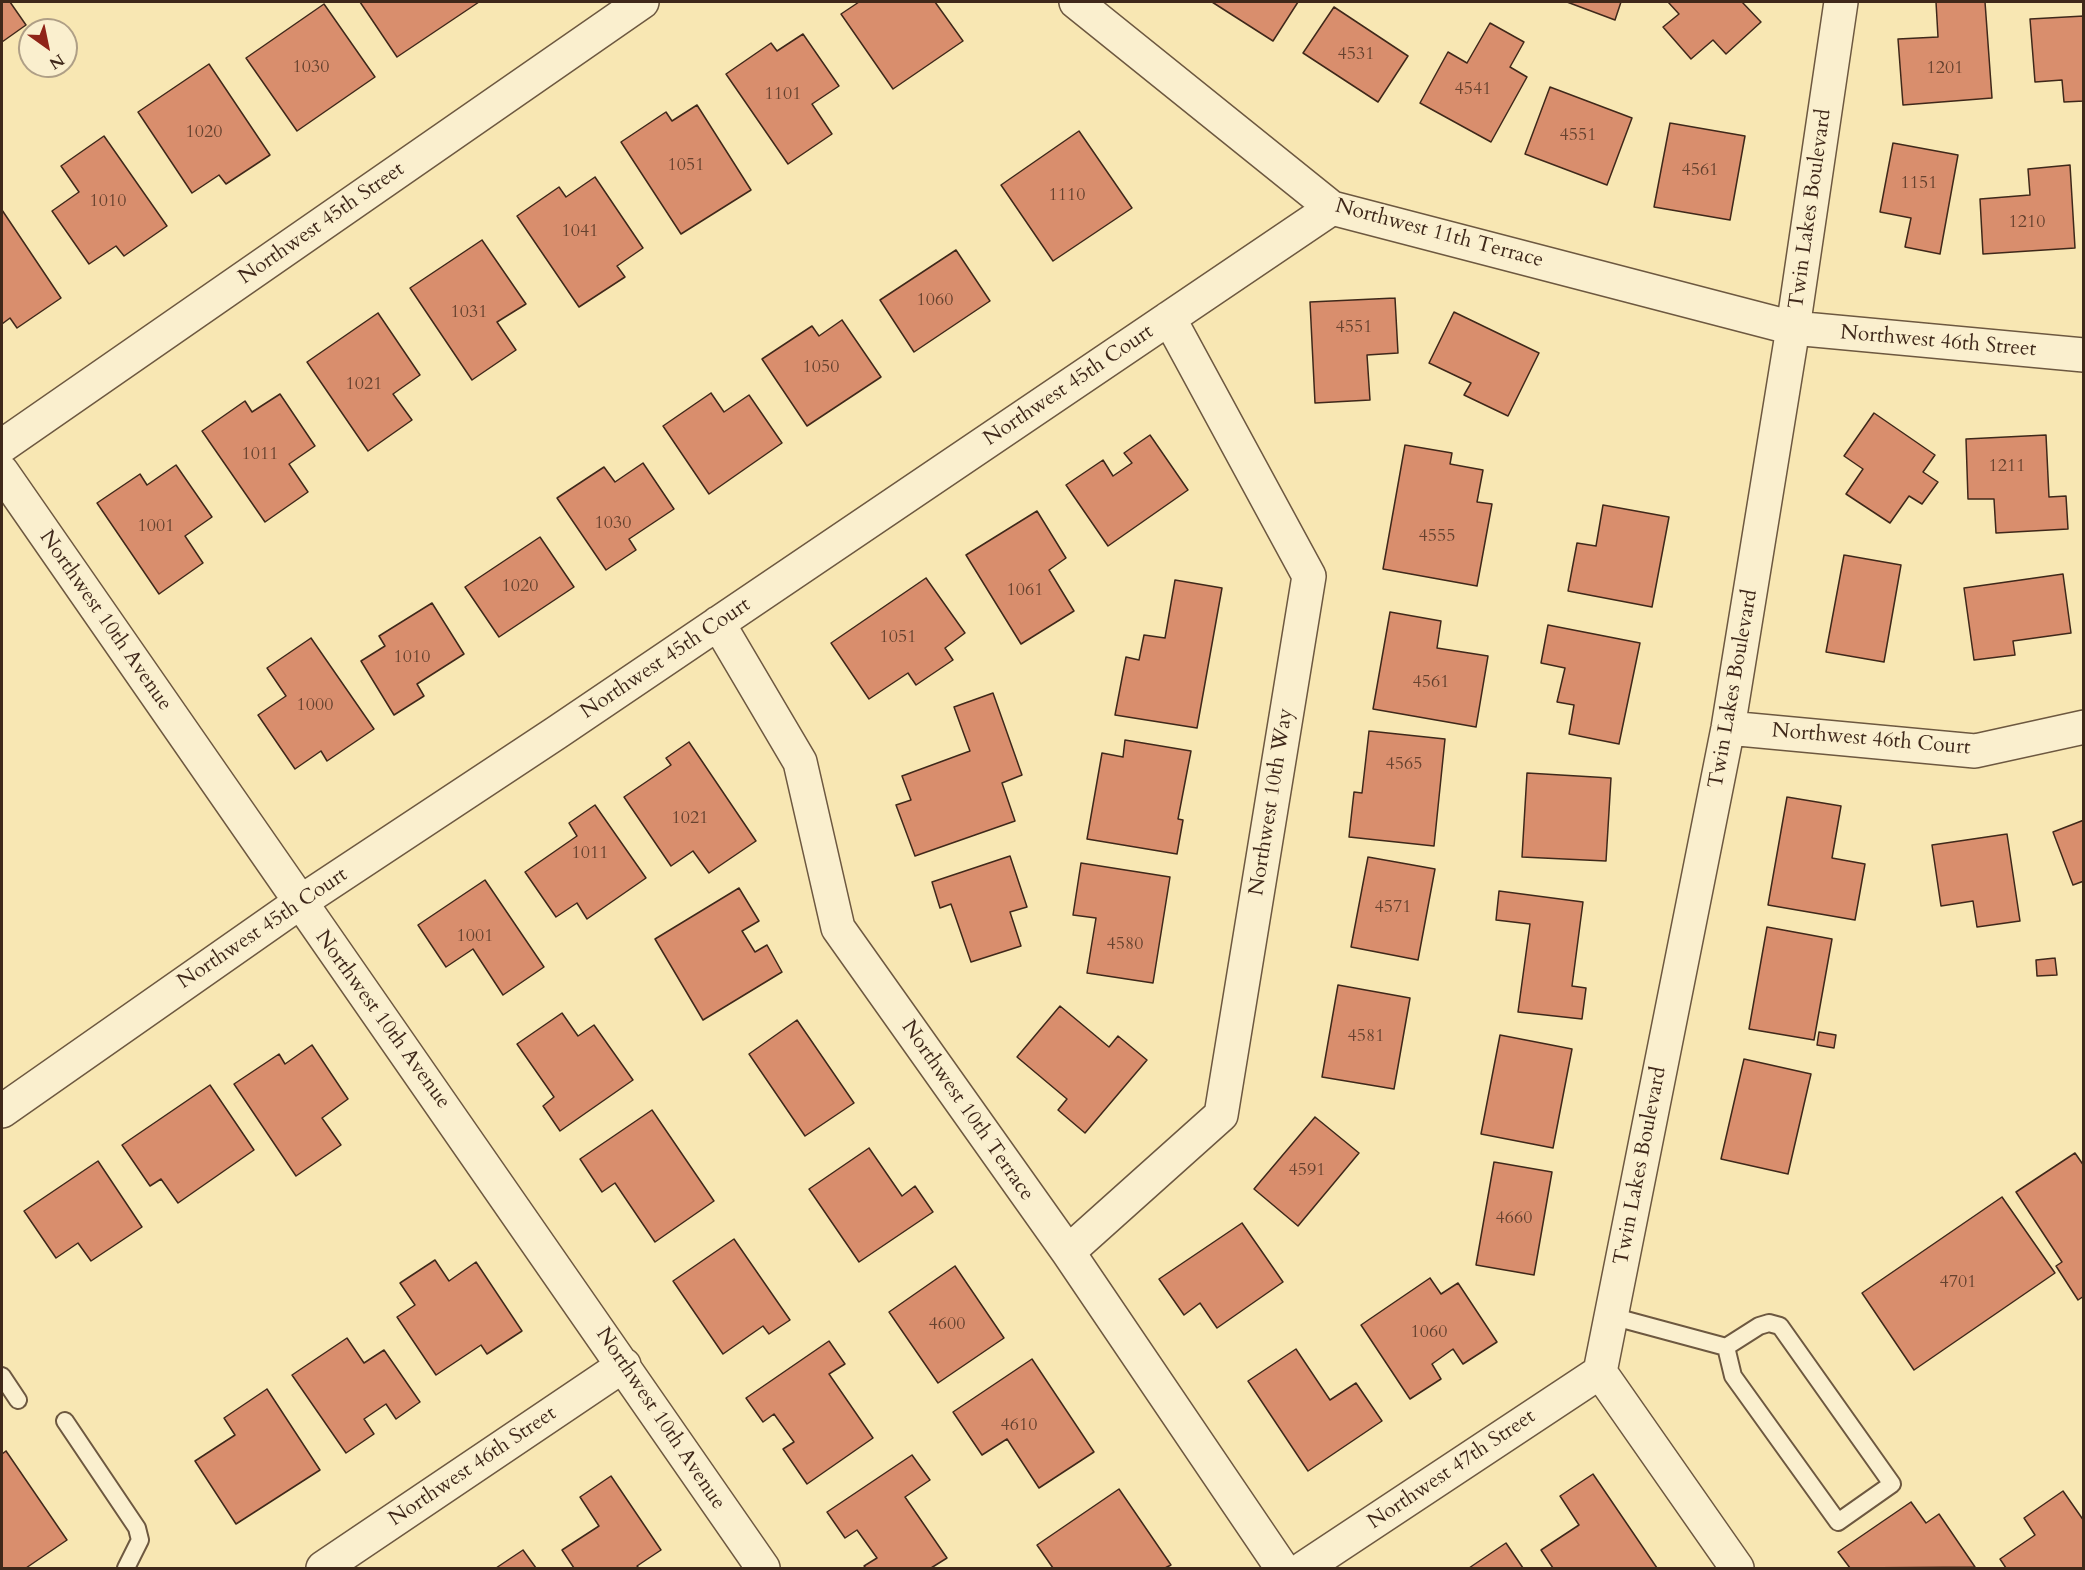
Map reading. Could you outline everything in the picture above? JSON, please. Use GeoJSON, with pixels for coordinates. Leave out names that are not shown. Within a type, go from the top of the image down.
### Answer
{"type":"FeatureCollection","features":[{"type":"Feature","properties":{"kind":"street","name":"Northwest 45th Street"},"geometry":{"type":"LineString","coordinates":[[2,467],[642,2]]}},
{"type":"Feature","properties":{"kind":"street","name":"Northwest 11th Terrace"},"geometry":{"type":"LineString","coordinates":[[1076,2],[1332,208],[1793,328]]}},
{"type":"Feature","properties":{"kind":"street","name":"Twin Lakes Boulevard"},"geometry":{"type":"LineString","coordinates":[[1600,1371],[1728,728],[1793,328],[1841,2]]}},
{"type":"Feature","properties":{"kind":"street","name":"Northwest 45th Court"},"geometry":{"type":"LineString","coordinates":[[2,1111],[299,903],[1332,208]]}},
{"type":"Feature","properties":{"kind":"street","name":"Northwest 10th Way"},"geometry":{"type":"LineString","coordinates":[[1068,1252],[1221,1115],[1309,576],[1169,318]]}},
{"type":"Feature","properties":{"kind":"street","name":"Northwest 46th Street"},"geometry":{"type":"LineString","coordinates":[[1793,328],[2084,355]]}},
{"type":"Feature","properties":{"kind":"street","name":"Northwest 10th Avenue"},"geometry":{"type":"LineString","coordinates":[[2,467],[299,903],[624,1365],[763,1569]]}},
{"type":"Feature","properties":{"kind":"street","name":"Northwest 10th Terrace"},"geometry":{"type":"LineString","coordinates":[[718,623],[800,762],[838,928],[1068,1252],[1282,1569]]}},
{"type":"Feature","properties":{"kind":"street","name":"Northwest 46th Court"},"geometry":{"type":"LineString","coordinates":[[1728,728],[1975,751],[2084,727]]}},
{"type":"Feature","properties":{"kind":"street","name":"Northwest 46th Street"},"geometry":{"type":"LineString","coordinates":[[323,1569],[624,1365]]}},
{"type":"Feature","properties":{"kind":"street","name":"Northwest 47th Street"},"geometry":{"type":"LineString","coordinates":[[1304,1569],[1600,1371]]}},
{"type":"Feature","properties":{"kind":"street"},"geometry":{"type":"LineString","coordinates":[[1600,1371],[1737,1569]]}},
{"type":"Feature","properties":{"kind":"lane"},"geometry":{"type":"LineString","coordinates":[[1611,1316],[1726,1347],[1759,1326],[1769,1323],[1780,1326],[1892,1484],[1838,1522],[1733,1376],[1726,1347]]}},
{"type":"Feature","properties":{"kind":"lane"},"geometry":{"type":"LineString","coordinates":[[2,1376],[18,1400]]}},
{"type":"Feature","properties":{"kind":"lane"},"geometry":{"type":"LineString","coordinates":[[65,1421],[137,1528],[140,1540],[126,1569]]}},
{"type":"Feature","properties":{"kind":"building"},"geometry":{"type":"Polygon","coordinates":[[[2,2],[10,2],[21,18],[18,18],[18,31],[2,42],[2,2]]]}},
{"type":"Feature","properties":{"kind":"building"},"geometry":{"type":"Polygon","coordinates":[[[360,2],[479,2],[397,57],[360,2]]]}},
{"type":"Feature","properties":{"kind":"building"},"geometry":{"type":"Polygon","coordinates":[[[859,2],[935,2],[963,41],[893,89],[841,14],[859,2]]]}},
{"type":"Feature","properties":{"kind":"building"},"geometry":{"type":"Polygon","coordinates":[[[1212,2],[1298,2],[1273,41],[1212,2]]]}},
{"type":"Feature","properties":{"kind":"building"},"geometry":{"type":"Polygon","coordinates":[[[1567,2],[1621,2],[1615,20],[1567,2]]]}},
{"type":"Feature","properties":{"kind":"building"},"geometry":{"type":"Polygon","coordinates":[[[1668,2],[1742,2],[1761,22],[1726,54],[1713,40],[1691,59],[1663,27],[1679,14],[1668,2]]]}},
{"type":"Feature","properties":{"kind":"building"},"geometry":{"type":"Polygon","coordinates":[[[1936,2],[1985,2],[1992,98],[1903,105],[1898,39],[1938,37],[1936,2]]]}},
{"type":"Feature","properties":{"kind":"building"},"geometry":{"type":"Polygon","coordinates":[[[324,4],[375,77],[297,131],[246,58],[324,4]]]}},
{"type":"Feature","properties":{"kind":"building"},"geometry":{"type":"Polygon","coordinates":[[[1334,7],[1408,56],[1378,102],[1303,53],[1334,7]]]}},
{"type":"Feature","properties":{"kind":"building"},"geometry":{"type":"Polygon","coordinates":[[[2084,16],[2084,101],[2064,102],[2062,80],[2035,82],[2030,19],[2084,16]]]}},
{"type":"Feature","properties":{"kind":"building"},"geometry":{"type":"Polygon","coordinates":[[[1490,23],[1524,42],[1510,67],[1527,77],[1491,142],[1420,103],[1448,52],[1467,63],[1490,23]]]}},
{"type":"Feature","properties":{"kind":"building"},"geometry":{"type":"Polygon","coordinates":[[[803,34],[839,86],[812,104],[832,134],[788,164],[726,74],[771,43],[777,51],[803,34]]]}},
{"type":"Feature","properties":{"kind":"building"},"geometry":{"type":"Polygon","coordinates":[[[209,64],[270,155],[226,184],[219,175],[192,193],[138,112],[209,64]]]}},
{"type":"Feature","properties":{"kind":"building"},"geometry":{"type":"Polygon","coordinates":[[[1550,87],[1632,118],[1607,185],[1525,154],[1550,87]]]}},
{"type":"Feature","properties":{"kind":"building"},"geometry":{"type":"Polygon","coordinates":[[[697,105],[751,190],[681,234],[621,142],[666,112],[672,121],[697,105]]]}},
{"type":"Feature","properties":{"kind":"building"},"geometry":{"type":"Polygon","coordinates":[[[1670,123],[1745,136],[1730,220],[1654,207],[1670,123]]]}},
{"type":"Feature","properties":{"kind":"building"},"geometry":{"type":"Polygon","coordinates":[[[1079,131],[1132,208],[1053,261],[1001,185],[1079,131]]]}},
{"type":"Feature","properties":{"kind":"building"},"geometry":{"type":"Polygon","coordinates":[[[104,136],[167,226],[124,256],[116,246],[89,264],[52,211],[79,192],[61,166],[104,136]]]}},
{"type":"Feature","properties":{"kind":"building"},"geometry":{"type":"Polygon","coordinates":[[[1893,143],[1958,155],[1940,254],[1905,247],[1911,218],[1880,212],[1893,143]]]}},
{"type":"Feature","properties":{"kind":"building"},"geometry":{"type":"Polygon","coordinates":[[[2070,165],[2075,248],[1983,254],[1980,199],[2030,195],[2028,169],[2070,165]]]}},
{"type":"Feature","properties":{"kind":"building"},"geometry":{"type":"Polygon","coordinates":[[[595,177],[643,248],[617,266],[625,277],[579,307],[517,216],[559,187],[566,197],[595,177]]]}},
{"type":"Feature","properties":{"kind":"building"},"geometry":{"type":"Polygon","coordinates":[[[2,210],[61,298],[17,328],[10,318],[2,324],[2,210]]]}},
{"type":"Feature","properties":{"kind":"building"},"geometry":{"type":"Polygon","coordinates":[[[482,240],[526,304],[497,322],[516,350],[472,380],[410,288],[482,240]]]}},
{"type":"Feature","properties":{"kind":"building"},"geometry":{"type":"Polygon","coordinates":[[[956,250],[990,301],[914,352],[880,300],[956,250]]]}},
{"type":"Feature","properties":{"kind":"building"},"geometry":{"type":"Polygon","coordinates":[[[1395,298],[1398,353],[1367,355],[1370,400],[1315,403],[1310,302],[1395,298]]]}},
{"type":"Feature","properties":{"kind":"building"},"geometry":{"type":"Polygon","coordinates":[[[1454,312],[1539,353],[1508,416],[1464,395],[1471,383],[1429,363],[1454,312]]]}},
{"type":"Feature","properties":{"kind":"building"},"geometry":{"type":"Polygon","coordinates":[[[378,313],[420,375],[393,394],[412,420],[368,451],[307,362],[378,313]]]}},
{"type":"Feature","properties":{"kind":"building"},"geometry":{"type":"Polygon","coordinates":[[[842,320],[881,377],[807,426],[762,359],[812,326],[819,336],[842,320]]]}},
{"type":"Feature","properties":{"kind":"building"},"geometry":{"type":"Polygon","coordinates":[[[711,393],[724,412],[749,395],[782,443],[709,494],[663,426],[711,393]]]}},
{"type":"Feature","properties":{"kind":"building"},"geometry":{"type":"Polygon","coordinates":[[[280,394],[315,446],[289,464],[308,492],[265,522],[202,431],[245,401],[252,412],[280,394]]]}},
{"type":"Feature","properties":{"kind":"building"},"geometry":{"type":"Polygon","coordinates":[[[1874,413],[1935,455],[1923,472],[1938,482],[1922,504],[1909,496],[1890,523],[1846,494],[1863,469],[1844,456],[1874,413]]]}},
{"type":"Feature","properties":{"kind":"building"},"geometry":{"type":"Polygon","coordinates":[[[1150,435],[1188,490],[1108,546],[1066,485],[1103,460],[1113,476],[1132,463],[1124,453],[1150,435]]]}},
{"type":"Feature","properties":{"kind":"building"},"geometry":{"type":"Polygon","coordinates":[[[2046,435],[2049,497],[2066,496],[2068,529],[1996,533],[1994,499],[1968,499],[1966,439],[2046,435]]]}},
{"type":"Feature","properties":{"kind":"building"},"geometry":{"type":"Polygon","coordinates":[[[1405,445],[1452,453],[1450,464],[1483,470],[1477,502],[1492,504],[1477,586],[1383,569],[1405,445]]]}},
{"type":"Feature","properties":{"kind":"building"},"geometry":{"type":"Polygon","coordinates":[[[643,463],[674,509],[629,539],[636,550],[606,570],[557,498],[604,467],[615,482],[643,463]]]}},
{"type":"Feature","properties":{"kind":"building"},"geometry":{"type":"Polygon","coordinates":[[[176,465],[212,517],[185,536],[203,563],[159,594],[97,503],[140,474],[147,485],[176,465]]]}},
{"type":"Feature","properties":{"kind":"building"},"geometry":{"type":"Polygon","coordinates":[[[1603,505],[1669,517],[1652,607],[1568,591],[1577,543],[1596,546],[1603,505]]]}},
{"type":"Feature","properties":{"kind":"building"},"geometry":{"type":"Polygon","coordinates":[[[1037,511],[1066,558],[1049,570],[1074,611],[1021,644],[966,555],[1037,511]]]}},
{"type":"Feature","properties":{"kind":"building"},"geometry":{"type":"Polygon","coordinates":[[[540,537],[574,587],[499,637],[465,587],[540,537]]]}},
{"type":"Feature","properties":{"kind":"building"},"geometry":{"type":"Polygon","coordinates":[[[1844,555],[1901,565],[1884,662],[1826,652],[1844,555]]]}},
{"type":"Feature","properties":{"kind":"building"},"geometry":{"type":"Polygon","coordinates":[[[2063,574],[2071,633],[2013,641],[2015,655],[1974,660],[1964,588],[2063,574]]]}},
{"type":"Feature","properties":{"kind":"building"},"geometry":{"type":"Polygon","coordinates":[[[926,578],[965,633],[945,648],[953,660],[916,685],[908,673],[869,699],[831,643],[926,578]]]}},
{"type":"Feature","properties":{"kind":"building"},"geometry":{"type":"Polygon","coordinates":[[[1175,580],[1222,588],[1197,728],[1115,715],[1126,657],[1139,660],[1144,635],[1165,638],[1175,580]]]}},
{"type":"Feature","properties":{"kind":"building"},"geometry":{"type":"Polygon","coordinates":[[[432,603],[464,654],[417,684],[424,696],[394,715],[361,661],[385,646],[379,636],[432,603]]]}},
{"type":"Feature","properties":{"kind":"building"},"geometry":{"type":"Polygon","coordinates":[[[1390,612],[1441,621],[1437,648],[1488,656],[1476,727],[1373,709],[1390,612]]]}},
{"type":"Feature","properties":{"kind":"building"},"geometry":{"type":"Polygon","coordinates":[[[1548,625],[1640,643],[1619,744],[1569,734],[1574,705],[1557,702],[1565,668],[1541,663],[1548,625]]]}},
{"type":"Feature","properties":{"kind":"building"},"geometry":{"type":"Polygon","coordinates":[[[311,638],[374,729],[327,761],[321,751],[295,769],[258,715],[286,696],[267,668],[311,638]]]}},
{"type":"Feature","properties":{"kind":"building"},"geometry":{"type":"Polygon","coordinates":[[[993,693],[1022,775],[1002,783],[1015,821],[915,856],[896,805],[911,800],[902,776],[970,751],[954,707],[993,693]]]}},
{"type":"Feature","properties":{"kind":"building"},"geometry":{"type":"Polygon","coordinates":[[[1369,731],[1445,739],[1434,846],[1349,837],[1354,792],[1362,793],[1369,731]]]}},
{"type":"Feature","properties":{"kind":"building"},"geometry":{"type":"Polygon","coordinates":[[[1125,740],[1191,751],[1178,819],[1183,820],[1177,854],[1087,839],[1102,753],[1123,757],[1125,740]]]}},
{"type":"Feature","properties":{"kind":"building"},"geometry":{"type":"Polygon","coordinates":[[[689,742],[756,841],[709,873],[693,851],[671,866],[624,797],[671,765],[666,758],[689,742]]]}},
{"type":"Feature","properties":{"kind":"building"},"geometry":{"type":"Polygon","coordinates":[[[1527,773],[1611,778],[1606,861],[1522,857],[1527,773]]]}},
{"type":"Feature","properties":{"kind":"building"},"geometry":{"type":"Polygon","coordinates":[[[1787,797],[1841,806],[1832,858],[1865,864],[1855,920],[1768,905],[1787,797]]]}},
{"type":"Feature","properties":{"kind":"building"},"geometry":{"type":"Polygon","coordinates":[[[595,805],[646,878],[587,919],[577,903],[556,917],[525,872],[577,836],[569,823],[595,805]]]}},
{"type":"Feature","properties":{"kind":"building"},"geometry":{"type":"Polygon","coordinates":[[[2084,820],[2084,881],[2073,885],[2053,832],[2084,820]]]}},
{"type":"Feature","properties":{"kind":"building"},"geometry":{"type":"Polygon","coordinates":[[[2007,834],[2020,921],[1977,927],[1973,901],[1941,906],[1932,845],[2007,834]]]}},
{"type":"Feature","properties":{"kind":"building"},"geometry":{"type":"Polygon","coordinates":[[[1010,856],[1027,907],[1010,912],[1021,946],[971,962],[951,904],[940,908],[932,882],[1010,856]]]}},
{"type":"Feature","properties":{"kind":"building"},"geometry":{"type":"Polygon","coordinates":[[[1368,857],[1435,869],[1418,960],[1351,947],[1368,857]]]}},
{"type":"Feature","properties":{"kind":"building"},"geometry":{"type":"Polygon","coordinates":[[[1081,863],[1170,877],[1153,983],[1087,973],[1096,918],[1073,915],[1081,863]]]}},
{"type":"Feature","properties":{"kind":"building"},"geometry":{"type":"Polygon","coordinates":[[[485,880],[544,967],[503,995],[473,949],[446,967],[418,925],[485,880]]]}},
{"type":"Feature","properties":{"kind":"building"},"geometry":{"type":"Polygon","coordinates":[[[739,888],[759,921],[742,931],[755,952],[767,945],[782,972],[703,1020],[655,939],[739,888]]]}},
{"type":"Feature","properties":{"kind":"building"},"geometry":{"type":"Polygon","coordinates":[[[1499,891],[1583,902],[1572,986],[1586,988],[1582,1019],[1518,1012],[1530,924],[1496,920],[1499,891]]]}},
{"type":"Feature","properties":{"kind":"building"},"geometry":{"type":"Polygon","coordinates":[[[1767,927],[1832,939],[1814,1040],[1749,1029],[1767,927]]]}},
{"type":"Feature","properties":{"kind":"building"},"geometry":{"type":"Polygon","coordinates":[[[2055,958],[2057,975],[2037,976],[2036,960],[2055,958]]]}},
{"type":"Feature","properties":{"kind":"building"},"geometry":{"type":"Polygon","coordinates":[[[1338,985],[1410,998],[1394,1089],[1322,1077],[1338,985]]]}},
{"type":"Feature","properties":{"kind":"building"},"geometry":{"type":"Polygon","coordinates":[[[1060,1006],[1109,1047],[1118,1036],[1147,1060],[1085,1133],[1058,1110],[1067,1099],[1017,1057],[1060,1006]]]}},
{"type":"Feature","properties":{"kind":"building"},"geometry":{"type":"Polygon","coordinates":[[[562,1013],[578,1036],[594,1025],[633,1080],[560,1131],[543,1106],[554,1097],[517,1044],[562,1013]]]}},
{"type":"Feature","properties":{"kind":"building"},"geometry":{"type":"Polygon","coordinates":[[[797,1020],[854,1103],[805,1136],[749,1054],[797,1020]]]}},
{"type":"Feature","properties":{"kind":"building"},"geometry":{"type":"Polygon","coordinates":[[[1819,1032],[1836,1035],[1834,1048],[1817,1045],[1819,1032]]]}},
{"type":"Feature","properties":{"kind":"building"},"geometry":{"type":"Polygon","coordinates":[[[1500,1035],[1572,1049],[1553,1148],[1481,1134],[1500,1035]]]}},
{"type":"Feature","properties":{"kind":"building"},"geometry":{"type":"Polygon","coordinates":[[[312,1045],[348,1099],[322,1118],[341,1145],[296,1176],[234,1084],[279,1054],[285,1064],[312,1045]]]}},
{"type":"Feature","properties":{"kind":"building"},"geometry":{"type":"Polygon","coordinates":[[[1744,1059],[1811,1074],[1788,1174],[1721,1159],[1744,1059]]]}},
{"type":"Feature","properties":{"kind":"building"},"geometry":{"type":"Polygon","coordinates":[[[210,1085],[254,1150],[178,1203],[161,1179],[150,1186],[122,1145],[210,1085]]]}},
{"type":"Feature","properties":{"kind":"building"},"geometry":{"type":"Polygon","coordinates":[[[652,1110],[714,1201],[655,1242],[615,1183],[602,1192],[580,1159],[652,1110]]]}},
{"type":"Feature","properties":{"kind":"building"},"geometry":{"type":"Polygon","coordinates":[[[1315,1117],[1359,1153],[1298,1226],[1254,1189],[1315,1117]]]}},
{"type":"Feature","properties":{"kind":"building"},"geometry":{"type":"Polygon","coordinates":[[[869,1148],[902,1196],[915,1186],[933,1212],[859,1262],[809,1189],[869,1148]]]}},
{"type":"Feature","properties":{"kind":"building"},"geometry":{"type":"Polygon","coordinates":[[[2075,1153],[2084,1166],[2084,1296],[2078,1300],[2056,1266],[2062,1262],[2016,1192],[2075,1153]]]}},
{"type":"Feature","properties":{"kind":"building"},"geometry":{"type":"Polygon","coordinates":[[[98,1161],[142,1227],[91,1261],[78,1243],[56,1258],[24,1211],[98,1161]]]}},
{"type":"Feature","properties":{"kind":"building"},"geometry":{"type":"Polygon","coordinates":[[[1494,1162],[1552,1172],[1534,1275],[1476,1265],[1494,1162]]]}},
{"type":"Feature","properties":{"kind":"building"},"geometry":{"type":"Polygon","coordinates":[[[2002,1197],[2055,1273],[1914,1370],[1862,1293],[2002,1197]]]}},
{"type":"Feature","properties":{"kind":"building"},"geometry":{"type":"Polygon","coordinates":[[[1242,1223],[1283,1282],[1217,1328],[1200,1303],[1184,1315],[1159,1279],[1242,1223]]]}},
{"type":"Feature","properties":{"kind":"building"},"geometry":{"type":"Polygon","coordinates":[[[734,1239],[790,1320],[769,1334],[763,1326],[723,1354],[673,1281],[734,1239]]]}},
{"type":"Feature","properties":{"kind":"building"},"geometry":{"type":"Polygon","coordinates":[[[435,1260],[449,1281],[476,1262],[522,1331],[487,1354],[481,1345],[436,1375],[397,1317],[415,1305],[400,1283],[435,1260]]]}},
{"type":"Feature","properties":{"kind":"building"},"geometry":{"type":"Polygon","coordinates":[[[955,1266],[1004,1338],[938,1383],[889,1312],[955,1266]]]}},
{"type":"Feature","properties":{"kind":"building"},"geometry":{"type":"Polygon","coordinates":[[[1430,1278],[1441,1294],[1458,1283],[1497,1342],[1463,1364],[1453,1349],[1432,1364],[1441,1379],[1410,1399],[1361,1325],[1430,1278]]]}},
{"type":"Feature","properties":{"kind":"building"},"geometry":{"type":"Polygon","coordinates":[[[347,1338],[364,1363],[384,1350],[420,1402],[396,1419],[386,1404],[364,1419],[374,1434],[346,1453],[292,1375],[347,1338]]]}},
{"type":"Feature","properties":{"kind":"building"},"geometry":{"type":"Polygon","coordinates":[[[829,1341],[845,1364],[829,1374],[873,1438],[807,1484],[783,1449],[794,1442],[774,1414],[763,1422],[746,1398],[829,1341]]]}},
{"type":"Feature","properties":{"kind":"building"},"geometry":{"type":"Polygon","coordinates":[[[1296,1349],[1330,1400],[1356,1383],[1382,1421],[1308,1471],[1248,1381],[1296,1349]]]}},
{"type":"Feature","properties":{"kind":"building"},"geometry":{"type":"Polygon","coordinates":[[[1032,1359],[1094,1452],[1039,1488],[1007,1439],[982,1455],[953,1412],[1032,1359]]]}},
{"type":"Feature","properties":{"kind":"building"},"geometry":{"type":"Polygon","coordinates":[[[267,1389],[320,1470],[236,1524],[195,1461],[235,1435],[224,1418],[267,1389]]]}},
{"type":"Feature","properties":{"kind":"building"},"geometry":{"type":"Polygon","coordinates":[[[6,1451],[67,1540],[26,1568],[2,1568],[2,1454],[6,1451]]]}},
{"type":"Feature","properties":{"kind":"building"},"geometry":{"type":"Polygon","coordinates":[[[912,1455],[930,1480],[905,1497],[947,1558],[931,1568],[866,1568],[864,1566],[877,1558],[857,1530],[845,1538],[827,1512],[912,1455]]]}},
{"type":"Feature","properties":{"kind":"building"},"geometry":{"type":"Polygon","coordinates":[[[1593,1474],[1657,1568],[1553,1568],[1541,1550],[1579,1525],[1560,1496],[1593,1474]]]}},
{"type":"Feature","properties":{"kind":"building"},"geometry":{"type":"Polygon","coordinates":[[[611,1476],[661,1550],[637,1566],[639,1568],[574,1568],[562,1550],[599,1526],[580,1497],[611,1476]]]}},
{"type":"Feature","properties":{"kind":"building"},"geometry":{"type":"Polygon","coordinates":[[[1119,1489],[1171,1565],[1165,1568],[1053,1568],[1037,1545],[1119,1489]]]}},
{"type":"Feature","properties":{"kind":"building"},"geometry":{"type":"Polygon","coordinates":[[[2063,1491],[2084,1521],[2084,1568],[2006,1568],[2000,1559],[2035,1535],[2024,1518],[2063,1491]]]}},
{"type":"Feature","properties":{"kind":"building"},"geometry":{"type":"Polygon","coordinates":[[[1911,1502],[1926,1523],[1939,1514],[1975,1567],[1850,1568],[1838,1552],[1911,1502]]]}},
{"type":"Feature","properties":{"kind":"building"},"geometry":{"type":"Polygon","coordinates":[[[1506,1543],[1523,1568],[1469,1568],[1506,1543]]]}},
{"type":"Feature","properties":{"kind":"building"},"geometry":{"type":"Polygon","coordinates":[[[523,1550],[536,1568],[496,1568],[523,1550]]]}}]}
